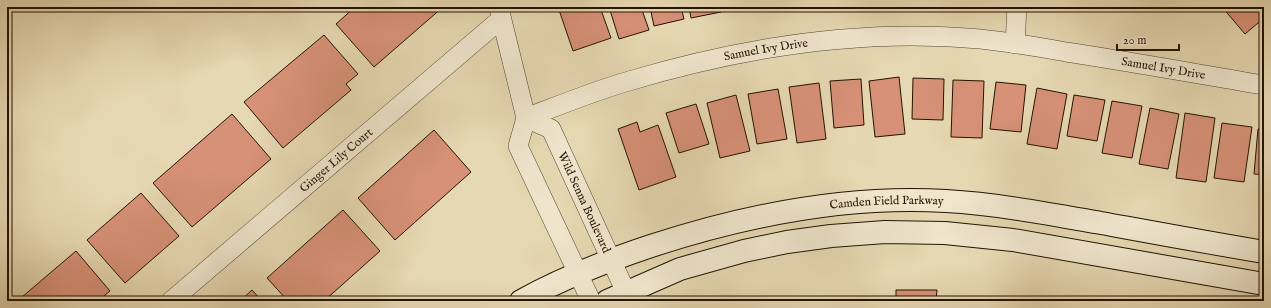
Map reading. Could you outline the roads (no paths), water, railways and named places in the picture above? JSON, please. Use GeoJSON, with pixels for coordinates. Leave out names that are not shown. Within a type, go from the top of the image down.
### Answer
{"type":"FeatureCollection","features":[{"type":"Feature","properties":{"kind":"street"},"geometry":{"type":"LineString","coordinates":[[1015,44],[1017,7]]}},
{"type":"Feature","properties":{"kind":"street"},"geometry":{"type":"LineString","coordinates":[[500,13],[526,118],[518,146],[591,301]]}},
{"type":"Feature","properties":{"kind":"street","name":"Ginger Lily Court"},"geometry":{"type":"LineString","coordinates":[[171,301],[500,13]]}},
{"type":"Feature","properties":{"kind":"street","name":"Samuel Ivy Drive"},"geometry":{"type":"LineString","coordinates":[[526,118],[627,81],[735,54],[817,40],[900,36],[981,39],[1096,56],[1264,85]]}},
{"type":"Feature","properties":{"kind":"street","name":"Wild Senna Boulevard"},"geometry":{"type":"LineString","coordinates":[[526,118],[551,129],[610,260],[621,298]]}},
{"type":"Feature","properties":{"kind":"street","name":"Camden Field Parkway"},"geometry":{"type":"LineString","coordinates":[[521,301],[578,273],[610,260],[716,226],[775,213],[834,204],[896,200],[944,201],[999,206],[1264,252]]}},
{"type":"Feature","properties":{"kind":"street"},"geometry":{"type":"LineString","coordinates":[[621,298],[680,269],[744,251],[787,242],[830,236],[885,232],[945,233],[1013,240],[1264,284]]}}]}
